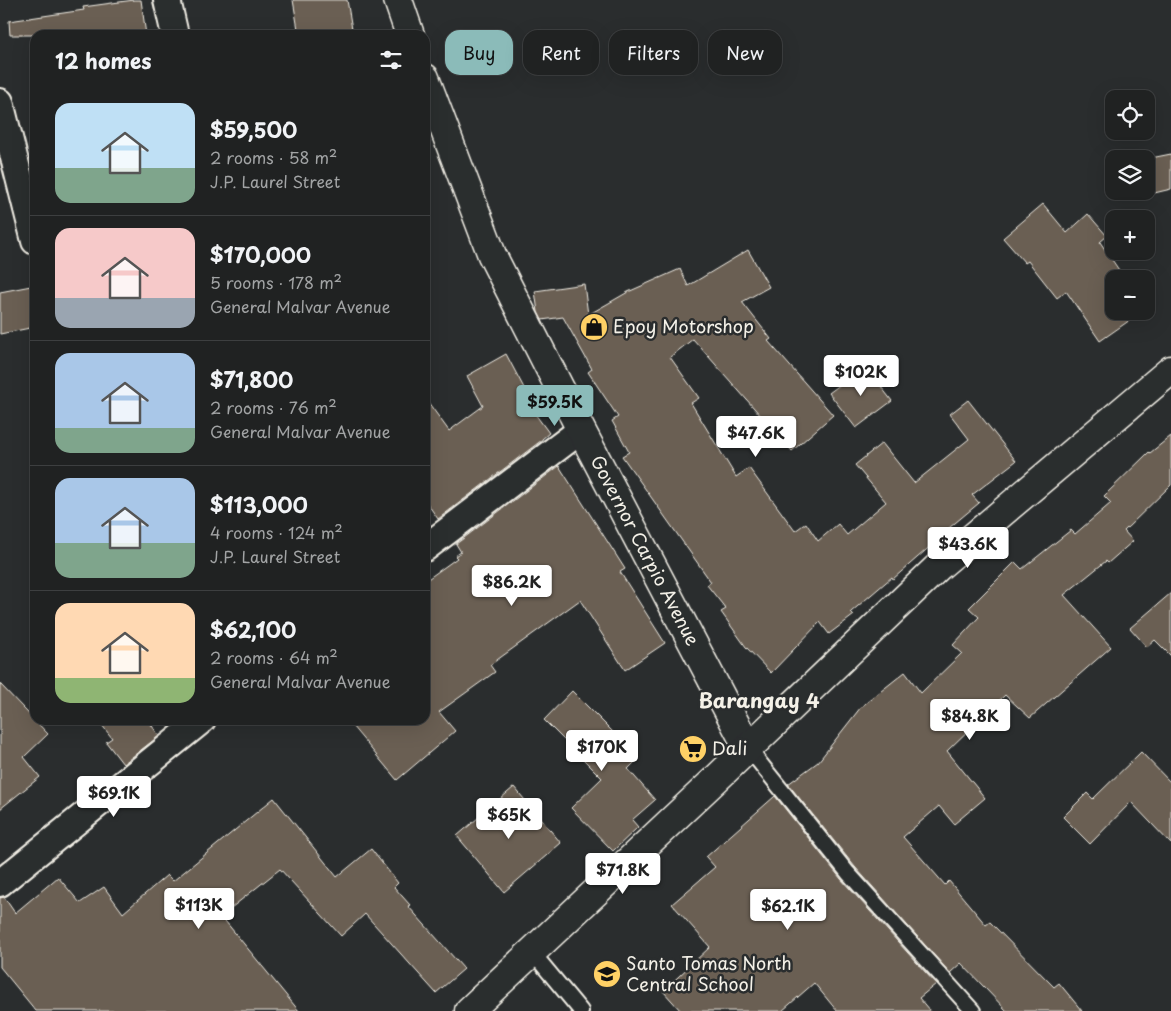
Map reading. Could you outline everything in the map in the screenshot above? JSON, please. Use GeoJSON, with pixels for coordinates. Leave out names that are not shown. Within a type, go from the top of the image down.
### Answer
{"type":"FeatureCollection","features":[{"type":"Feature","properties":{"kind":"main road"},"geometry":{"type":"LineString","coordinates":[[398,0],[408,30]]}},
{"type":"Feature","properties":{"kind":"main road","name":"Governor Carpio Avenue"},"geometry":{"type":"LineString","coordinates":[[430,91],[492,255],[581,430],[748,748]]}},
{"type":"Feature","properties":{"kind":"main road"},"geometry":{"type":"LineString","coordinates":[[469,1011],[938,566],[1171,370]]}},
{"type":"Feature","properties":{"kind":"street"},"geometry":{"type":"LineString","coordinates":[[167,0],[174,30]]}},
{"type":"Feature","properties":{"kind":"street"},"geometry":{"type":"LineString","coordinates":[[0,102],[30,221]]}},
{"type":"Feature","properties":{"kind":"street"},"geometry":{"type":"LineString","coordinates":[[430,544],[581,430]]}},
{"type":"Feature","properties":{"kind":"street"},"geometry":{"type":"LineString","coordinates":[[0,883],[196,725]]}},
{"type":"Feature","properties":{"kind":"lane"},"geometry":{"type":"LineString","coordinates":[[748,748],[848,873],[973,1011]]}},
{"type":"Feature","properties":{"kind":"lane"},"geometry":{"type":"LineString","coordinates":[[532,952],[581,1011]]}},
{"type":"Feature","properties":{"kind":"building"},"geometry":{"type":"Polygon","coordinates":[[[141,0],[145,30],[30,30],[30,35],[10,35],[9,21],[84,10],[83,7],[141,0]]]}},
{"type":"Feature","properties":{"kind":"building"},"geometry":{"type":"Polygon","coordinates":[[[293,0],[347,0],[352,30],[298,30],[293,0]]]}},
{"type":"Feature","properties":{"kind":"building"},"geometry":{"type":"Polygon","coordinates":[[[1171,154],[1171,189],[1155,193],[1155,157],[1171,154]]]}},
{"type":"Feature","properties":{"kind":"building"},"geometry":{"type":"Polygon","coordinates":[[[1043,204],[1067,233],[1088,214],[1105,234],[1105,238],[1100,242],[1105,249],[1105,260],[1112,260],[1119,270],[1105,270],[1105,320],[1130,320],[1100,341],[1066,291],[1057,298],[1028,261],[1025,263],[1003,238],[1043,204]]]}},
{"type":"Feature","properties":{"kind":"building"},"geometry":{"type":"Polygon","coordinates":[[[748,250],[769,287],[742,302],[771,339],[768,341],[833,415],[792,451],[693,339],[670,357],[699,398],[691,403],[736,477],[749,468],[795,531],[806,523],[818,541],[838,524],[847,535],[886,502],[855,465],[882,443],[914,483],[969,439],[950,414],[968,400],[1016,461],[972,495],[979,503],[893,579],[892,577],[851,612],[854,615],[829,634],[820,622],[771,673],[746,647],[721,612],[726,609],[707,585],[711,582],[622,456],[629,452],[612,421],[618,417],[588,372],[592,369],[563,317],[542,320],[538,312],[535,291],[584,284],[588,315],[628,292],[680,269],[688,286],[748,250]]]}},
{"type":"Feature","properties":{"kind":"building"},"geometry":{"type":"Polygon","coordinates":[[[30,286],[30,328],[0,334],[0,292],[30,286]]]}},
{"type":"Feature","properties":{"kind":"building"},"geometry":{"type":"Polygon","coordinates":[[[506,354],[533,405],[530,407],[549,433],[438,519],[430,507],[430,405],[449,431],[483,406],[467,376],[506,354]]]}},
{"type":"Feature","properties":{"kind":"building"},"geometry":{"type":"Polygon","coordinates":[[[865,366],[892,401],[856,428],[829,393],[865,366]]]}},
{"type":"Feature","properties":{"kind":"building"},"geometry":{"type":"Polygon","coordinates":[[[1171,436],[1171,485],[1124,531],[1133,541],[1108,563],[1106,561],[1064,595],[1111,647],[1030,718],[1005,695],[947,751],[985,798],[954,824],[939,806],[903,837],[945,885],[949,881],[986,925],[990,922],[1054,987],[1059,983],[1082,1011],[1007,1011],[961,963],[950,973],[855,867],[788,784],[818,762],[861,707],[905,672],[921,693],[962,653],[953,645],[979,617],[969,608],[1015,562],[1022,569],[1071,530],[1075,534],[1111,503],[1104,496],[1149,452],[1171,436]]]}},
{"type":"Feature","properties":{"kind":"building"},"geometry":{"type":"Polygon","coordinates":[[[559,466],[625,569],[620,572],[665,643],[625,670],[580,600],[490,665],[495,672],[439,712],[455,731],[397,780],[351,725],[430,725],[430,577],[457,558],[455,556],[461,552],[456,544],[559,466]]]}},
{"type":"Feature","properties":{"kind":"building"},"geometry":{"type":"Polygon","coordinates":[[[1171,593],[1171,656],[1155,640],[1147,647],[1130,628],[1171,593]]]}},
{"type":"Feature","properties":{"kind":"building"},"geometry":{"type":"Polygon","coordinates":[[[0,684],[30,715],[30,725],[39,725],[48,734],[24,757],[40,777],[0,809],[0,684]]]}},
{"type":"Feature","properties":{"kind":"building"},"geometry":{"type":"Polygon","coordinates":[[[572,691],[639,758],[628,769],[655,800],[632,820],[638,827],[613,851],[571,808],[602,778],[544,720],[572,691]]]}},
{"type":"Feature","properties":{"kind":"building"},"geometry":{"type":"Polygon","coordinates":[[[102,725],[151,725],[159,736],[123,764],[106,742],[112,738],[102,725]]]}},
{"type":"Feature","properties":{"kind":"building"},"geometry":{"type":"Polygon","coordinates":[[[1141,752],[1171,783],[1171,844],[1131,802],[1090,844],[1063,817],[1087,793],[1093,799],[1141,752]]]}},
{"type":"Feature","properties":{"kind":"building"},"geometry":{"type":"Polygon","coordinates":[[[514,787],[561,843],[504,892],[457,836],[514,787]]]}},
{"type":"Feature","properties":{"kind":"building"},"geometry":{"type":"Polygon","coordinates":[[[775,796],[841,879],[936,984],[919,998],[930,1011],[837,1011],[814,983],[782,1011],[681,1011],[663,991],[710,947],[672,904],[715,867],[706,857],[775,796]]]}},
{"type":"Feature","properties":{"kind":"building"},"geometry":{"type":"Polygon","coordinates":[[[274,798],[337,877],[371,849],[398,883],[394,887],[410,905],[408,906],[464,969],[436,993],[365,914],[341,936],[280,869],[221,916],[299,1011],[36,1011],[0,967],[0,898],[4,897],[15,913],[58,877],[80,903],[104,887],[123,913],[167,875],[173,881],[274,798]]]}},
{"type":"Feature","properties":{"kind":"place","name":"Epoy Motorshop"},"geometry":{"type":"Point","coordinates":[594,327]}},
{"type":"Feature","properties":{"kind":"place","name":"Dali"},"geometry":{"type":"Point","coordinates":[693,749]}},
{"type":"Feature","properties":{"kind":"place","name":"Santo Tomas North Central School"},"geometry":{"type":"Point","coordinates":[607,974]}},
{"type":"Feature","properties":{"kind":"district","name":"Barangay 4"},"geometry":{"type":"Point","coordinates":[759,701]}}]}
